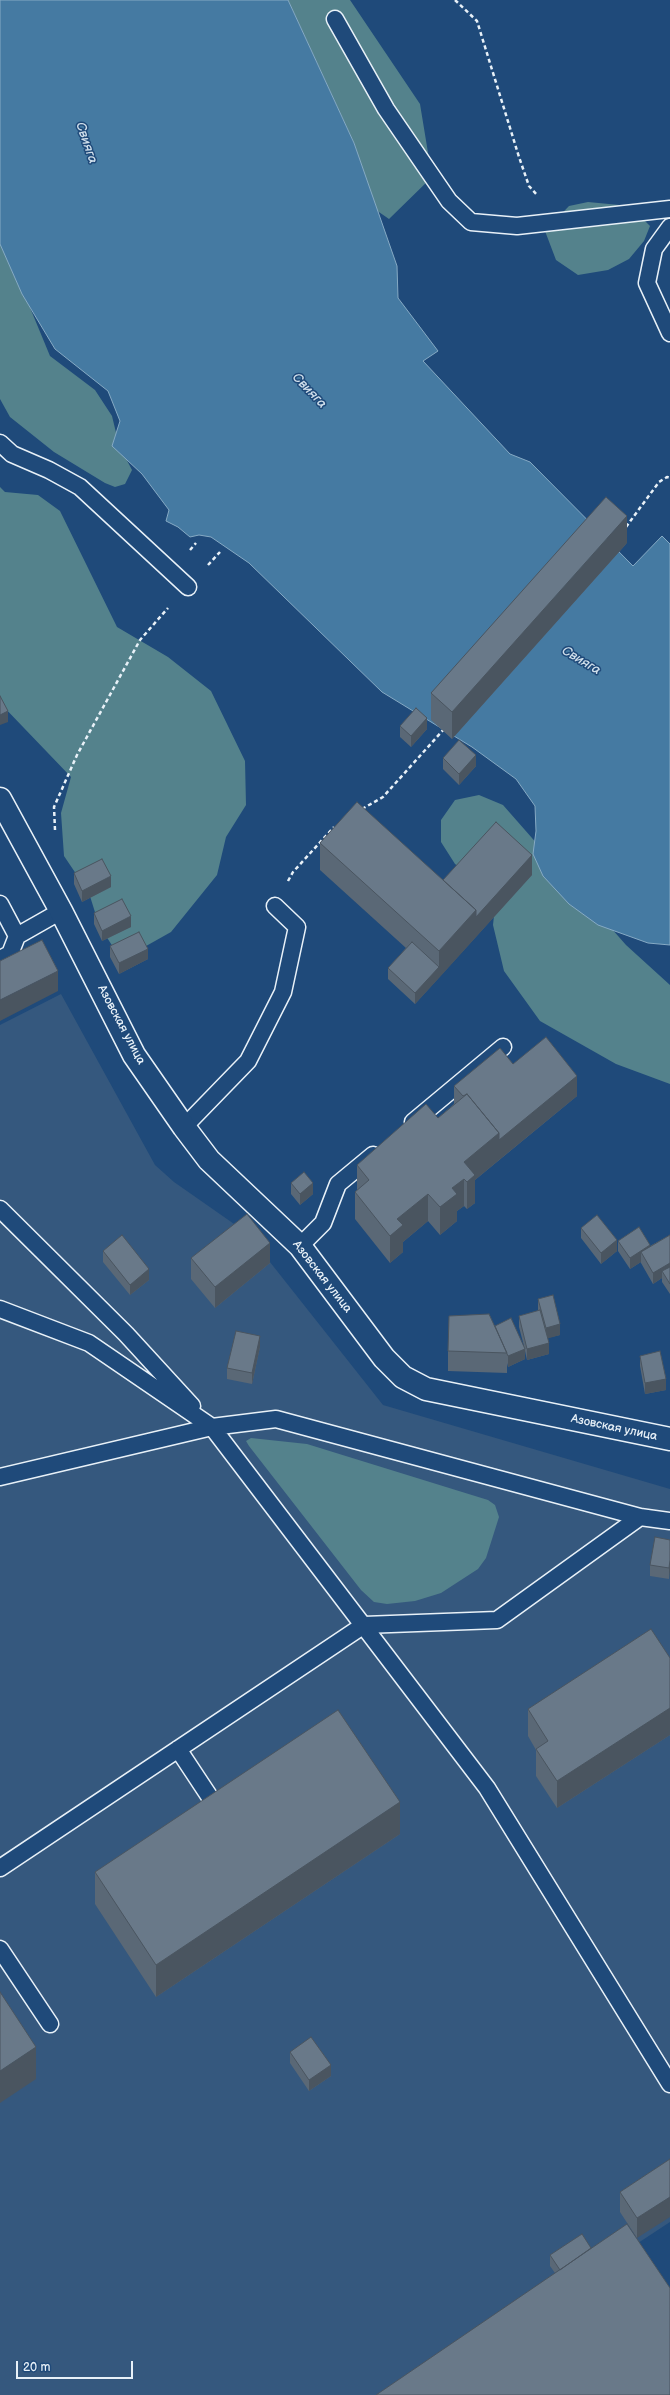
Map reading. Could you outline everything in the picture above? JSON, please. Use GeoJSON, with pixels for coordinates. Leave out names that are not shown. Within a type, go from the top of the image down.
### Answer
{"type":"FeatureCollection","features":[{"type":"Feature","properties":{"kind":"street","name":"Азовская улица"},"geometry":{"type":"LineString","coordinates":[[0,800],[61,911],[134,1055],[184,1127],[209,1160],[300,1246],[384,1358],[403,1378],[426,1389],[670,1439]]}},
{"type":"Feature","properties":{"kind":"lane"},"geometry":{"type":"LineString","coordinates":[[335,19],[386,108],[449,201],[471,222],[517,226],[670,209]]}},
{"type":"Feature","properties":{"kind":"lane"},"geometry":{"type":"LineString","coordinates":[[670,227],[654,249],[647,283],[670,333]]}},
{"type":"Feature","properties":{"kind":"lane"},"geometry":{"type":"LineString","coordinates":[[0,443],[12,454],[49,470],[80,487],[188,587]]}},
{"type":"Feature","properties":{"kind":"lane"},"geometry":{"type":"LineString","coordinates":[[0,904],[17,936]]}},
{"type":"Feature","properties":{"kind":"lane"},"geometry":{"type":"LineString","coordinates":[[184,1127],[248,1061],[283,992],[298,927],[275,906]]}},
{"type":"Feature","properties":{"kind":"lane"},"geometry":{"type":"LineString","coordinates":[[0,959],[10,954],[17,936],[61,911]]}},
{"type":"Feature","properties":{"kind":"lane"},"geometry":{"type":"LineString","coordinates":[[300,1246],[323,1223],[338,1184],[503,1047]]}},
{"type":"Feature","properties":{"kind":"lane"},"geometry":{"type":"LineString","coordinates":[[0,1209],[126,1334],[212,1427],[364,1625],[487,1788],[670,2084]]}},
{"type":"Feature","properties":{"kind":"lane"},"geometry":{"type":"LineString","coordinates":[[0,1310],[89,1343],[212,1427]]}},
{"type":"Feature","properties":{"kind":"lane"},"geometry":{"type":"LineString","coordinates":[[0,1477],[212,1427],[276,1419],[640,1517],[670,1521]]}},
{"type":"Feature","properties":{"kind":"lane"},"geometry":{"type":"LineString","coordinates":[[0,1868],[364,1625],[497,1620],[640,1517]]}},
{"type":"Feature","properties":{"kind":"lane"},"geometry":{"type":"LineString","coordinates":[[178,1749],[221,1815]]}},
{"type":"Feature","properties":{"kind":"lane"},"geometry":{"type":"LineString","coordinates":[[0,1949],[50,2024]]}},
{"type":"Feature","properties":{"kind":"path"},"geometry":{"type":"LineString","coordinates":[[455,0],[477,21],[529,186],[559,221]]}},
{"type":"Feature","properties":{"kind":"path"},"geometry":{"type":"LineString","coordinates":[[622,532],[659,482],[667,477],[670,478]]}},
{"type":"Feature","properties":{"kind":"path"},"geometry":{"type":"LineString","coordinates":[[55,838],[54,807],[77,755],[140,640],[188,587]]}},
{"type":"Feature","properties":{"kind":"path"},"geometry":{"type":"LineString","coordinates":[[357,813],[383,797],[447,726]]}},
{"type":"Feature","properties":{"kind":"path"},"geometry":{"type":"LineString","coordinates":[[275,906],[293,872],[337,824]]}},
{"type":"Feature","properties":{"kind":"shaded area"},"geometry":{"type":"Polygon","coordinates":[[[61,994],[155,1165],[174,1182],[247,1233],[383,1405],[670,1489],[670,2222],[632,2247],[670,2395],[0,2395],[0,1025],[61,994]]]}},
{"type":"Feature","properties":{"kind":"green space"},"geometry":{"type":"Polygon","coordinates":[[[288,0],[350,0],[420,104],[432,177],[389,219],[376,210],[354,143],[288,0]]]}},
{"type":"Feature","properties":{"kind":"green space"},"geometry":{"type":"Polygon","coordinates":[[[588,202],[630,206],[650,226],[644,241],[629,259],[608,270],[578,275],[556,260],[545,231],[569,206],[588,202]]]}},
{"type":"Feature","properties":{"kind":"green space"},"geometry":{"type":"Polygon","coordinates":[[[0,235],[50,356],[95,390],[112,416],[119,445],[132,470],[125,484],[115,487],[105,483],[54,452],[10,417],[0,399],[0,235]]]}},
{"type":"Feature","properties":{"kind":"green space"},"geometry":{"type":"Polygon","coordinates":[[[0,487],[5,492],[38,495],[60,511],[117,627],[168,657],[211,691],[245,761],[246,805],[226,837],[217,875],[171,932],[139,950],[113,947],[99,925],[89,893],[64,856],[61,813],[71,777],[0,703],[0,487]]]}},
{"type":"Feature","properties":{"kind":"green space"},"geometry":{"type":"Polygon","coordinates":[[[479,795],[503,805],[626,945],[670,985],[670,1084],[616,1064],[540,1021],[504,971],[493,925],[496,897],[482,881],[455,864],[441,842],[441,820],[455,800],[479,795]]]}},
{"type":"Feature","properties":{"kind":"green space"},"geometry":{"type":"Polygon","coordinates":[[[251,1438],[307,1444],[488,1500],[495,1505],[499,1517],[486,1558],[478,1569],[441,1593],[415,1601],[387,1604],[374,1602],[361,1590],[249,1446],[246,1441],[251,1438]]]}},
{"type":"Feature","properties":{"kind":"water","name":"Свияга"},"geometry":{"type":"Polygon","coordinates":[[[0,0],[288,0],[354,143],[397,266],[398,298],[438,351],[423,361],[510,454],[530,462],[633,566],[662,536],[670,544],[670,945],[648,943],[598,925],[569,904],[543,876],[533,854],[536,831],[535,806],[516,779],[472,747],[382,692],[249,563],[211,537],[199,535],[190,537],[178,527],[166,521],[169,510],[142,474],[112,446],[120,421],[108,391],[55,349],[22,294],[0,244],[0,0]]]}},
{"type":"Feature","properties":{"kind":"building"},"geometry":{"type":"Polygon","coordinates":[[[606,497],[627,516],[452,712],[431,693],[606,497]]]}},
{"type":"Feature","properties":{"kind":"building"},"geometry":{"type":"Polygon","coordinates":[[[0,696],[8,711],[0,715],[0,696]]]}},
{"type":"Feature","properties":{"kind":"building"},"geometry":{"type":"Polygon","coordinates":[[[416,708],[427,718],[411,736],[400,726],[416,708]]]}},
{"type":"Feature","properties":{"kind":"building"},"geometry":{"type":"Polygon","coordinates":[[[459,740],[476,755],[459,774],[443,758],[459,740]]]}},
{"type":"Feature","properties":{"kind":"building"},"geometry":{"type":"Polygon","coordinates":[[[357,802],[476,910],[439,951],[320,843],[357,802]]]}},
{"type":"Feature","properties":{"kind":"building"},"geometry":{"type":"Polygon","coordinates":[[[496,822],[532,855],[476,917],[476,910],[443,880],[496,822]]]}},
{"type":"Feature","properties":{"kind":"building"},"geometry":{"type":"Polygon","coordinates":[[[102,859],[111,876],[82,891],[74,873],[102,859]]]}},
{"type":"Feature","properties":{"kind":"building"},"geometry":{"type":"Polygon","coordinates":[[[122,899],[131,916],[102,931],[94,913],[122,899]]]}},
{"type":"Feature","properties":{"kind":"building"},"geometry":{"type":"Polygon","coordinates":[[[139,932],[148,949],[119,963],[110,946],[139,932]]]}},
{"type":"Feature","properties":{"kind":"building"},"geometry":{"type":"Polygon","coordinates":[[[42,940],[58,971],[0,1000],[0,961],[42,940]]]}},
{"type":"Feature","properties":{"kind":"building"},"geometry":{"type":"Polygon","coordinates":[[[412,942],[439,967],[415,993],[388,968],[412,942]]]}},
{"type":"Feature","properties":{"kind":"building"},"geometry":{"type":"Polygon","coordinates":[[[546,1037],[577,1076],[499,1140],[499,1133],[467,1094],[463,1096],[454,1086],[500,1048],[513,1064],[546,1037]]]}},
{"type":"Feature","properties":{"kind":"building"},"geometry":{"type":"Polygon","coordinates":[[[467,1094],[499,1133],[464,1162],[475,1175],[467,1182],[464,1179],[452,1188],[457,1194],[440,1207],[428,1194],[397,1219],[403,1225],[390,1236],[355,1192],[369,1180],[357,1165],[426,1104],[438,1118],[467,1094]]]}},
{"type":"Feature","properties":{"kind":"building"},"geometry":{"type":"Polygon","coordinates":[[[304,1172],[313,1183],[300,1194],[291,1183],[304,1172]]]}},
{"type":"Feature","properties":{"kind":"building"},"geometry":{"type":"Polygon","coordinates":[[[247,1214],[270,1243],[215,1287],[191,1258],[247,1214]]]}},
{"type":"Feature","properties":{"kind":"building"},"geometry":{"type":"Polygon","coordinates":[[[597,1215],[617,1240],[601,1253],[581,1228],[597,1215]]]}},
{"type":"Feature","properties":{"kind":"building"},"geometry":{"type":"Polygon","coordinates":[[[639,1227],[650,1245],[630,1258],[618,1241],[639,1227]]]}},
{"type":"Feature","properties":{"kind":"building"},"geometry":{"type":"Polygon","coordinates":[[[122,1235],[149,1269],[130,1285],[103,1251],[122,1235]]]}},
{"type":"Feature","properties":{"kind":"building"},"geometry":{"type":"Polygon","coordinates":[[[670,1235],[670,1263],[653,1273],[641,1252],[670,1235]]]}},
{"type":"Feature","properties":{"kind":"building"},"geometry":{"type":"Polygon","coordinates":[[[670,1267],[670,1284],[662,1271],[670,1267]]]}},
{"type":"Feature","properties":{"kind":"building"},"geometry":{"type":"Polygon","coordinates":[[[553,1295],[560,1324],[546,1328],[538,1299],[553,1295]]]}},
{"type":"Feature","properties":{"kind":"building"},"geometry":{"type":"Polygon","coordinates":[[[540,1310],[549,1343],[527,1349],[519,1316],[540,1310]]]}},
{"type":"Feature","properties":{"kind":"building"},"geometry":{"type":"Polygon","coordinates":[[[489,1314],[507,1353],[448,1351],[449,1316],[489,1314]]]}},
{"type":"Feature","properties":{"kind":"building"},"geometry":{"type":"Polygon","coordinates":[[[511,1318],[525,1349],[508,1356],[495,1326],[511,1318]]]}},
{"type":"Feature","properties":{"kind":"building"},"geometry":{"type":"Polygon","coordinates":[[[236,1331],[260,1336],[252,1373],[227,1368],[236,1331]]]}},
{"type":"Feature","properties":{"kind":"building"},"geometry":{"type":"Polygon","coordinates":[[[660,1351],[666,1379],[645,1383],[640,1356],[660,1351]]]}},
{"type":"Feature","properties":{"kind":"building"},"geometry":{"type":"Polygon","coordinates":[[[655,1537],[670,1540],[669,1568],[650,1565],[655,1537]]]}},
{"type":"Feature","properties":{"kind":"building"},"geometry":{"type":"Polygon","coordinates":[[[651,1629],[670,1658],[670,1708],[557,1781],[536,1749],[548,1741],[528,1709],[651,1629]]]}},
{"type":"Feature","properties":{"kind":"building"},"geometry":{"type":"Polygon","coordinates":[[[338,1710],[400,1802],[156,1965],[95,1872],[338,1710]]]}},
{"type":"Feature","properties":{"kind":"building"},"geometry":{"type":"Polygon","coordinates":[[[0,1992],[36,2047],[0,2071],[0,1992]]]}},
{"type":"Feature","properties":{"kind":"building"},"geometry":{"type":"Polygon","coordinates":[[[311,2037],[331,2065],[309,2080],[290,2052],[311,2037]]]}},
{"type":"Feature","properties":{"kind":"building"},"geometry":{"type":"Polygon","coordinates":[[[670,2159],[670,2197],[637,2218],[620,2192],[670,2159]]]}},
{"type":"Feature","properties":{"kind":"building"},"geometry":{"type":"Polygon","coordinates":[[[627,2224],[670,2288],[670,2395],[376,2395],[627,2224]]]}},
{"type":"Feature","properties":{"kind":"building"},"geometry":{"type":"Polygon","coordinates":[[[582,2234],[591,2248],[560,2270],[550,2255],[582,2234]]]}}]}
